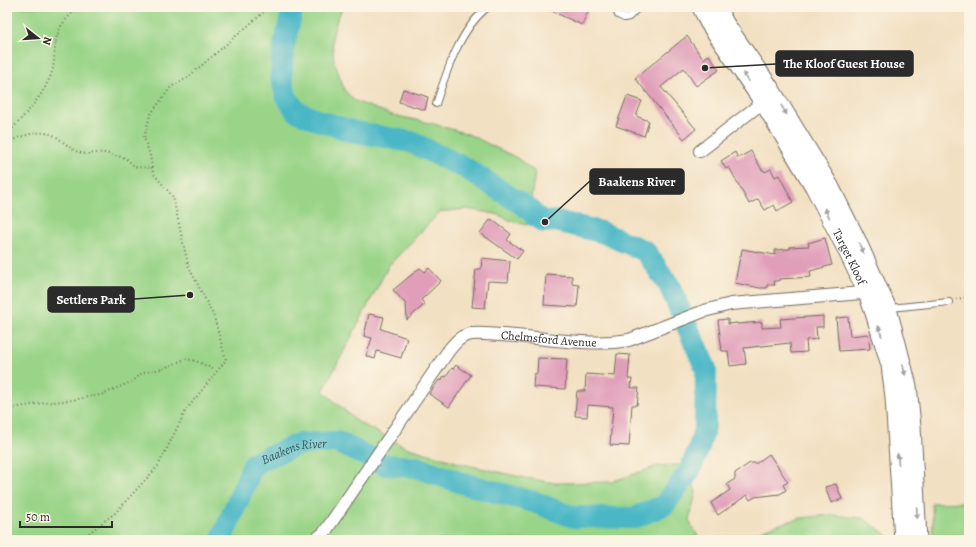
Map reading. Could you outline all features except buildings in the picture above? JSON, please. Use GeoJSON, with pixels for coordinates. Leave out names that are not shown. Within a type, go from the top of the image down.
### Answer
{"type":"FeatureCollection","features":[{"type":"Feature","properties":{"kind":"main road","name":"Target Kloof"},"geometry":{"type":"LineString","coordinates":[[701,7],[708,22],[763,102],[814,187],[845,247],[874,292],[888,309],[908,386],[912,426],[903,540]]}},
{"type":"Feature","properties":{"kind":"main road","name":"Target Kloof"},"geometry":{"type":"LineString","coordinates":[[717,7],[725,23],[769,86],[830,186],[856,238],[874,292],[878,323],[890,365],[908,487],[918,540]]}},
{"type":"Feature","properties":{"kind":"street"},"geometry":{"type":"LineString","coordinates":[[700,151],[763,102]]}},
{"type":"Feature","properties":{"kind":"street","name":"Chelmsford Avenue"},"geometry":{"type":"LineString","coordinates":[[316,540],[324,533],[449,350],[459,339],[466,335],[472,334],[618,342],[629,340],[704,311],[731,304],[874,292]]}},
{"type":"Feature","properties":{"kind":"lane"},"geometry":{"type":"LineString","coordinates":[[436,104],[447,68],[463,38],[473,21],[488,7]]}},
{"type":"Feature","properties":{"kind":"lane"},"geometry":{"type":"LineString","coordinates":[[615,7],[618,15],[624,18],[639,7]]}},
{"type":"Feature","properties":{"kind":"lane"},"geometry":{"type":"LineString","coordinates":[[888,309],[949,302]]}},
{"type":"Feature","properties":{"kind":"path"},"geometry":{"type":"LineString","coordinates":[[7,134],[36,100],[50,77],[54,65],[58,32],[65,21],[79,7]]}},
{"type":"Feature","properties":{"kind":"path"},"geometry":{"type":"LineString","coordinates":[[84,540],[90,532],[115,513],[158,466],[186,410],[226,360],[214,317],[188,266],[173,197],[153,173],[144,138],[150,115],[171,87],[193,73],[264,12],[267,7]]}},
{"type":"Feature","properties":{"kind":"path"},"geometry":{"type":"LineString","coordinates":[[7,142],[25,135],[47,133],[56,136],[75,150],[82,153],[106,152],[111,155],[122,156],[128,159],[135,167],[152,168]]}},
{"type":"Feature","properties":{"kind":"path"},"geometry":{"type":"LineString","coordinates":[[949,302],[969,297]]}},
{"type":"Feature","properties":{"kind":"path"},"geometry":{"type":"LineString","coordinates":[[7,409],[104,394],[133,381],[142,373],[162,369],[185,359],[196,361],[213,369]]}},
{"type":"Feature","properties":{"kind":"green space"},"geometry":{"type":"Polygon","coordinates":[[[7,7],[343,7],[336,22],[332,39],[334,61],[345,91],[355,101],[392,115],[430,123],[468,134],[517,158],[535,172],[527,225],[512,221],[496,214],[466,209],[440,212],[389,265],[323,391],[358,422],[405,447],[463,464],[525,478],[555,483],[611,482],[658,466],[678,465],[689,472],[696,492],[689,521],[700,540],[7,540],[7,7]]]}},
{"type":"Feature","properties":{"kind":"green space"},"geometry":{"type":"Polygon","coordinates":[[[969,502],[969,540],[933,540],[932,503],[969,502]]]}},
{"type":"Feature","properties":{"kind":"green space"},"geometry":{"type":"Polygon","coordinates":[[[831,515],[863,518],[888,536],[889,540],[736,540],[801,518],[831,515]]]}},
{"type":"Feature","properties":{"kind":"waterway","name":"Baakens River"},"geometry":{"type":"LineString","coordinates":[[221,540],[254,463],[299,444],[337,442],[386,465],[416,467],[465,484],[534,502],[573,517],[634,518],[664,505],[689,472],[699,448],[705,426],[706,369],[669,285],[645,251],[601,232],[556,221],[545,222],[535,216],[529,209],[465,168],[411,142],[351,131],[317,120],[296,111],[286,96],[281,76],[284,46],[293,7]]}},
{"type":"Feature","properties":{"kind":"place","name":"The Kloof Guest House"},"geometry":{"type":"Point","coordinates":[705,68]}},
{"type":"Feature","properties":{"kind":"place","name":"Baakens River"},"geometry":{"type":"Point","coordinates":[545,222]}},
{"type":"Feature","properties":{"kind":"place","name":"Settlers Park"},"geometry":{"type":"Point","coordinates":[190,295]}}]}
